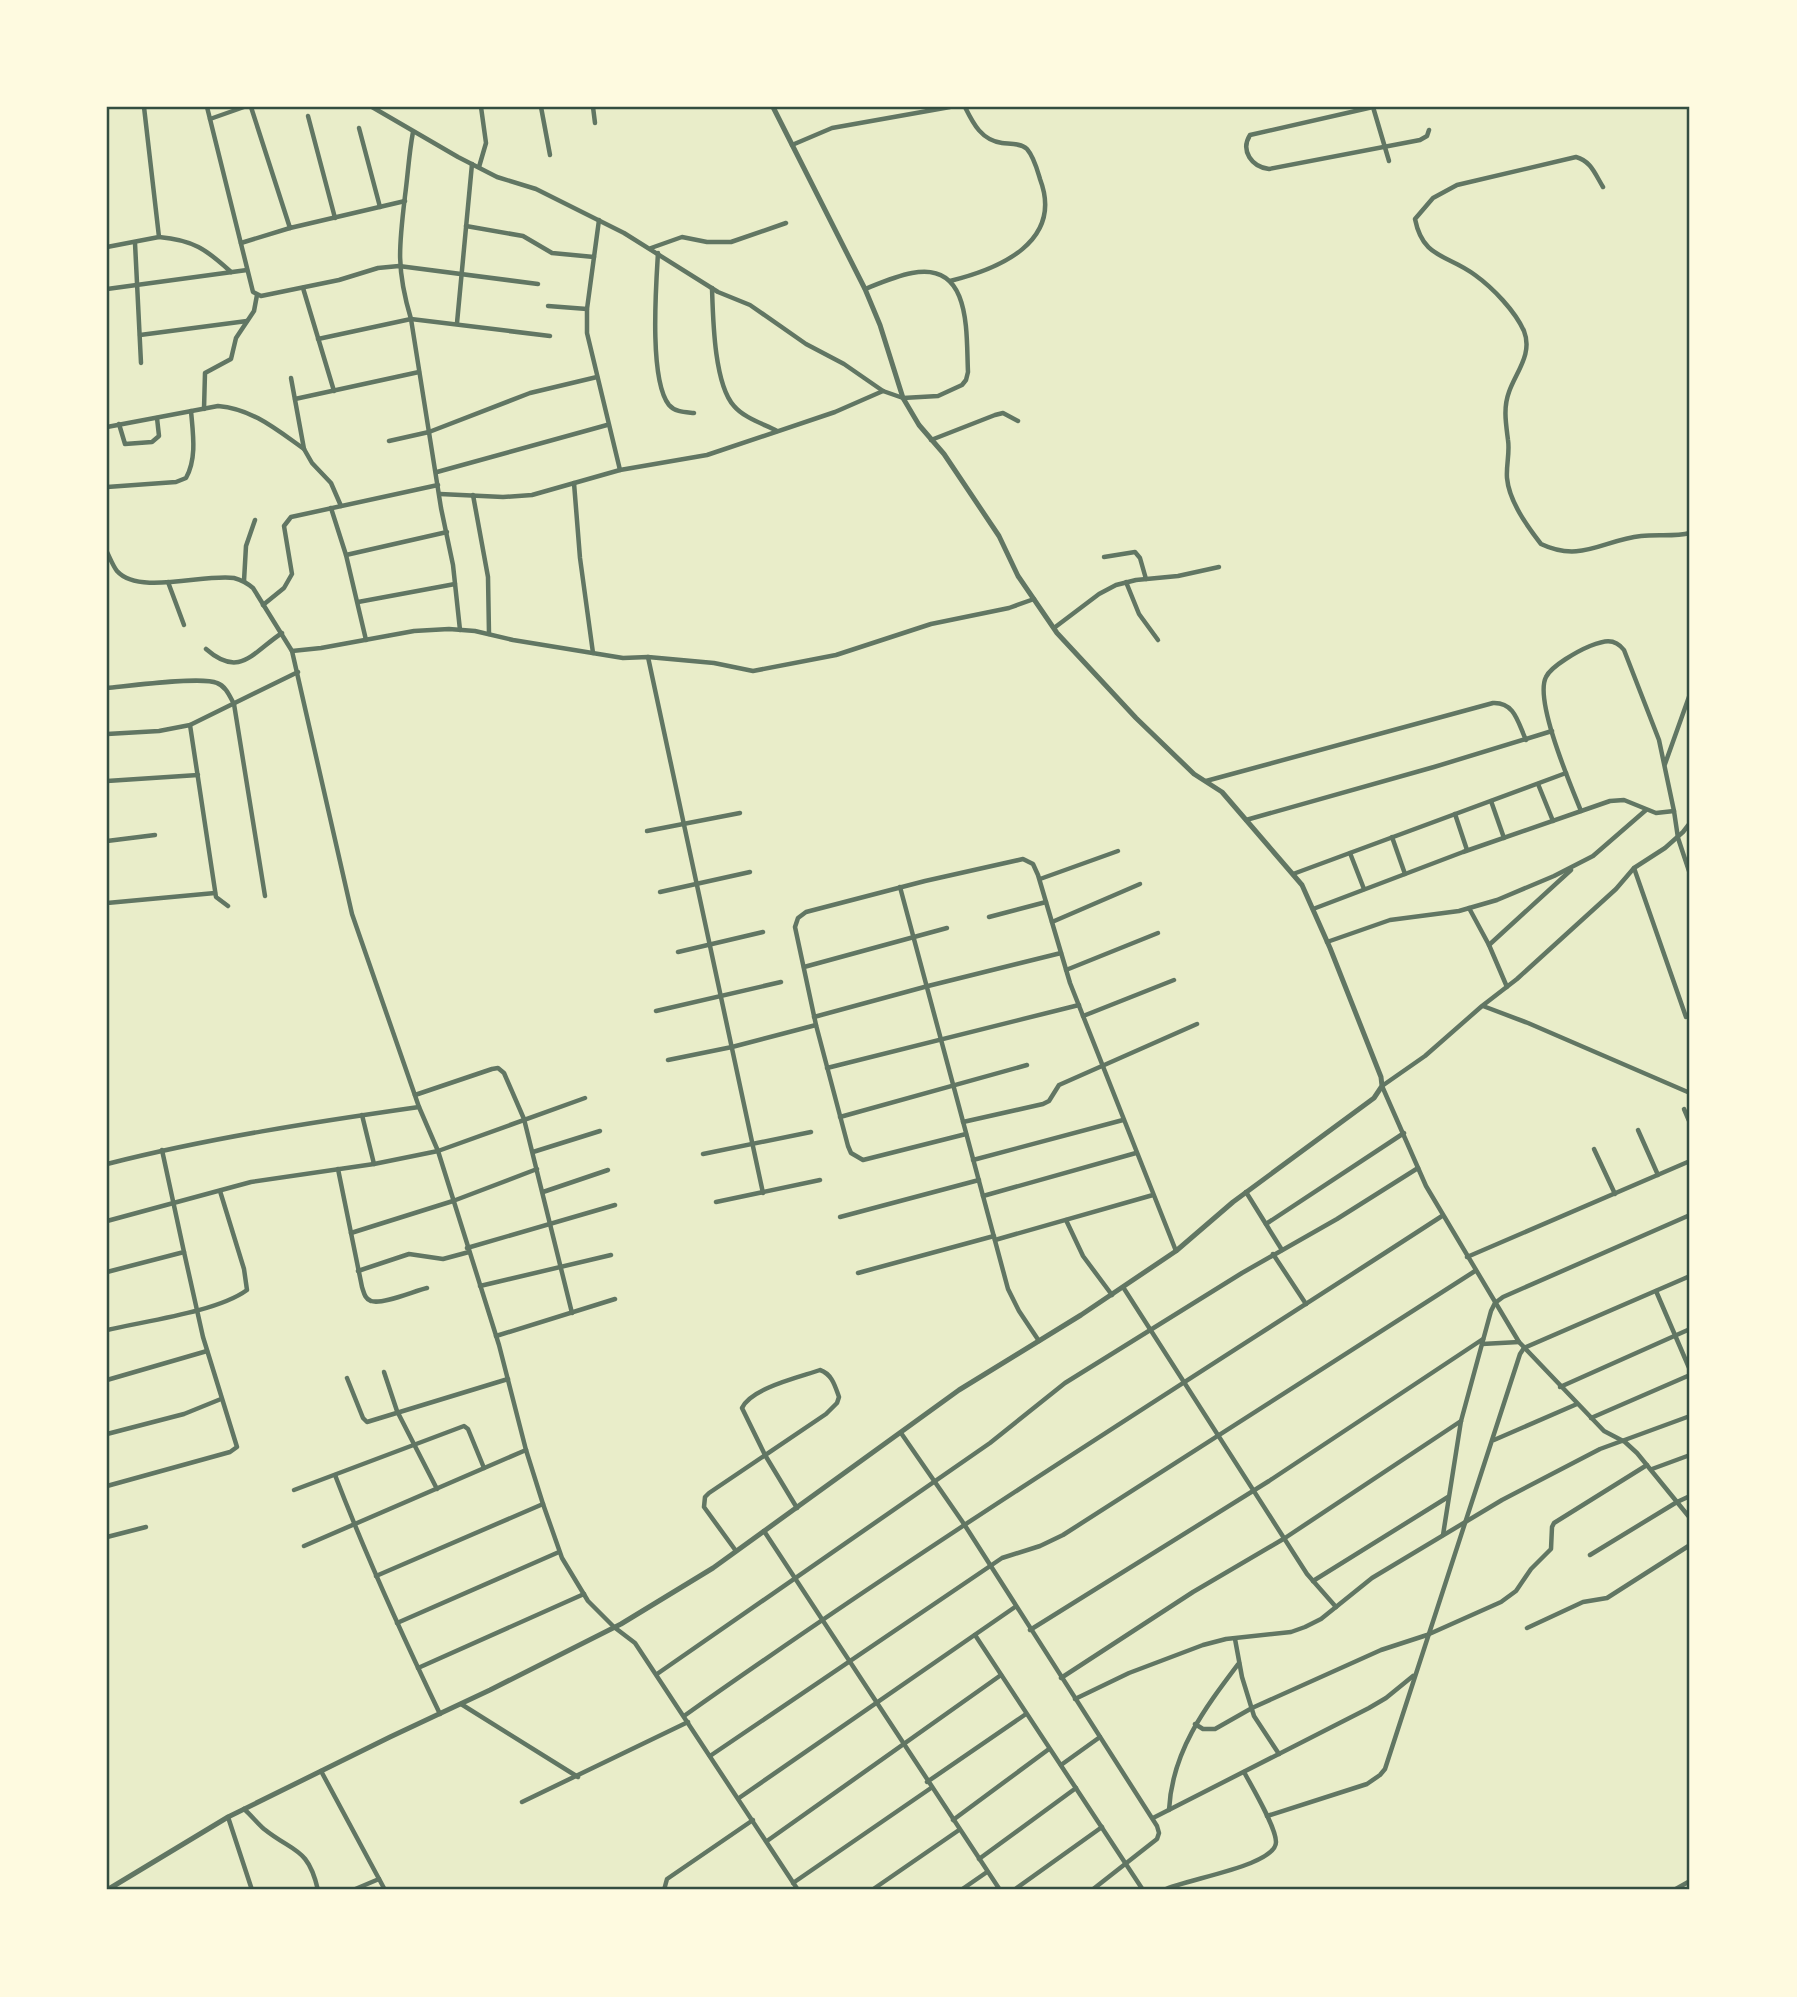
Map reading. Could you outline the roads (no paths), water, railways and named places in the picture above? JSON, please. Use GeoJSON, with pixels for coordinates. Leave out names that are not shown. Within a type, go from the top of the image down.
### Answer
{"type":"FeatureCollection","features":[{"type":"Feature","properties":{"kind":"street"},"geometry":{"type":"LineString","coordinates":[[145,107],[159,237]]}},
{"type":"Feature","properties":{"kind":"street"},"geometry":{"type":"LineString","coordinates":[[207,107],[247,270],[253,292],[257,295],[303,288],[378,268],[399,266],[538,284]]}},
{"type":"Feature","properties":{"kind":"street"},"geometry":{"type":"LineString","coordinates":[[210,119],[244,107]]}},
{"type":"Feature","properties":{"kind":"street"},"geometry":{"type":"LineString","coordinates":[[251,107],[290,228]]}},
{"type":"Feature","properties":{"kind":"street"},"geometry":{"type":"LineString","coordinates":[[375,107],[413,132],[478,168],[545,193],[650,248],[712,287],[750,305],[806,344],[844,364],[883,391],[903,398],[938,396],[951,391],[966,380],[968,372],[963,306],[950,281],[941,274],[912,273],[865,289]]}},
{"type":"Feature","properties":{"kind":"street"},"geometry":{"type":"LineString","coordinates":[[478,168],[486,143],[481,107]]}},
{"type":"Feature","properties":{"kind":"street"},"geometry":{"type":"LineString","coordinates":[[542,107],[550,155]]}},
{"type":"Feature","properties":{"kind":"street"},"geometry":{"type":"LineString","coordinates":[[593,107],[595,122]]}},
{"type":"Feature","properties":{"kind":"street"},"geometry":{"type":"LineString","coordinates":[[773,107],[865,289],[880,325],[903,398],[919,425],[944,454],[999,536],[1018,576],[1054,628],[1127,709],[1194,774],[1222,792],[1301,885],[1328,942],[1381,1077],[1382,1086],[1442,1216],[1466,1257],[1524,1348],[1604,1431],[1620,1440],[1649,1467],[1690,1518]]}},
{"type":"Feature","properties":{"kind":"street"},"geometry":{"type":"LineString","coordinates":[[791,145],[817,132],[839,126],[950,107]]}},
{"type":"Feature","properties":{"kind":"street"},"geometry":{"type":"LineString","coordinates":[[950,281],[985,270],[1014,256],[1036,235],[1044,214],[1046,197],[1027,149],[990,140],[975,126],[965,107]]}},
{"type":"Feature","properties":{"kind":"street"},"geometry":{"type":"LineString","coordinates":[[1389,161],[1385,147],[1373,107],[1250,135],[1246,146],[1249,159],[1255,166],[1269,169],[1385,147],[1420,140],[1427,136],[1429,130]]}},
{"type":"Feature","properties":{"kind":"street"},"geometry":{"type":"LineString","coordinates":[[308,116],[335,218]]}},
{"type":"Feature","properties":{"kind":"street"},"geometry":{"type":"LineString","coordinates":[[359,128],[380,206]]}},
{"type":"Feature","properties":{"kind":"street"},"geometry":{"type":"LineString","coordinates":[[413,132],[399,234],[399,266],[411,319],[437,472],[460,630]]}},
{"type":"Feature","properties":{"kind":"street"},"geometry":{"type":"LineString","coordinates":[[1603,187],[1590,164],[1585,159],[1576,157],[1457,185],[1433,198],[1415,219],[1423,244],[1474,274],[1509,308],[1523,330],[1526,340],[1524,357],[1509,391],[1505,408],[1509,443],[1507,475],[1513,499],[1541,544],[1567,552],[1589,551],[1640,536],[1690,533]]}},
{"type":"Feature","properties":{"kind":"street"},"geometry":{"type":"LineString","coordinates":[[457,323],[472,164]]}},
{"type":"Feature","properties":{"kind":"street"},"geometry":{"type":"LineString","coordinates":[[241,243],[290,228],[405,201]]}},
{"type":"Feature","properties":{"kind":"street"},"geometry":{"type":"LineString","coordinates":[[599,220],[587,309],[587,333],[607,425],[620,470]]}},
{"type":"Feature","properties":{"kind":"street"},"geometry":{"type":"LineString","coordinates":[[650,248],[682,237],[706,242],[731,242],[786,223]]}},
{"type":"Feature","properties":{"kind":"street"},"geometry":{"type":"LineString","coordinates":[[466,226],[523,236],[552,253],[594,257]]}},
{"type":"Feature","properties":{"kind":"street"},"geometry":{"type":"LineString","coordinates":[[107,247],[159,237],[181,239],[197,245],[231,273]]}},
{"type":"Feature","properties":{"kind":"street"},"geometry":{"type":"LineString","coordinates":[[135,243],[141,363]]}},
{"type":"Feature","properties":{"kind":"street"},"geometry":{"type":"LineString","coordinates":[[658,253],[654,332],[662,388],[671,408],[679,412],[694,413]]}},
{"type":"Feature","properties":{"kind":"street"},"geometry":{"type":"LineString","coordinates":[[107,289],[247,270]]}},
{"type":"Feature","properties":{"kind":"street"},"geometry":{"type":"LineString","coordinates":[[712,287],[714,338],[729,398],[740,411],[777,431]]}},
{"type":"Feature","properties":{"kind":"street"},"geometry":{"type":"LineString","coordinates":[[303,288],[334,391]]}},
{"type":"Feature","properties":{"kind":"street"},"geometry":{"type":"LineString","coordinates":[[204,409],[205,373],[231,359],[236,338],[254,311],[257,295]]}},
{"type":"Feature","properties":{"kind":"street"},"geometry":{"type":"LineString","coordinates":[[548,306],[587,309]]}},
{"type":"Feature","properties":{"kind":"street"},"geometry":{"type":"LineString","coordinates":[[318,339],[411,319],[550,336]]}},
{"type":"Feature","properties":{"kind":"street"},"geometry":{"type":"LineString","coordinates":[[140,335],[248,321]]}},
{"type":"Feature","properties":{"kind":"street"},"geometry":{"type":"LineString","coordinates":[[295,399],[419,372]]}},
{"type":"Feature","properties":{"kind":"street"},"geometry":{"type":"LineString","coordinates":[[390,441],[429,432],[530,393],[597,377]]}},
{"type":"Feature","properties":{"kind":"street"},"geometry":{"type":"LineString","coordinates":[[291,378],[304,449],[312,463],[331,483],[341,506]]}},
{"type":"Feature","properties":{"kind":"street"},"geometry":{"type":"LineString","coordinates":[[440,494],[517,497],[620,470],[707,455],[861,402],[883,391]]}},
{"type":"Feature","properties":{"kind":"street"},"geometry":{"type":"LineString","coordinates":[[107,427],[218,406],[250,413],[304,449]]}},
{"type":"Feature","properties":{"kind":"street"},"geometry":{"type":"LineString","coordinates":[[107,487],[176,482],[186,478],[193,458],[191,411]]}},
{"type":"Feature","properties":{"kind":"street"},"geometry":{"type":"LineString","coordinates":[[932,440],[1003,413],[1018,421]]}},
{"type":"Feature","properties":{"kind":"street"},"geometry":{"type":"LineString","coordinates":[[119,425],[125,444],[152,442],[159,436],[157,418]]}},
{"type":"Feature","properties":{"kind":"street"},"geometry":{"type":"LineString","coordinates":[[437,472],[607,425]]}},
{"type":"Feature","properties":{"kind":"street"},"geometry":{"type":"LineString","coordinates":[[574,483],[580,558],[593,653]]}},
{"type":"Feature","properties":{"kind":"street"},"geometry":{"type":"LineString","coordinates":[[262,605],[284,588],[292,574],[284,526],[287,520],[298,514],[439,485]]}},
{"type":"Feature","properties":{"kind":"street"},"geometry":{"type":"LineString","coordinates":[[474,495],[488,577],[489,634]]}},
{"type":"Feature","properties":{"kind":"street"},"geometry":{"type":"LineString","coordinates":[[331,508],[346,555],[366,640]]}},
{"type":"Feature","properties":{"kind":"street"},"geometry":{"type":"LineString","coordinates":[[244,581],[246,546],[254,520]]}},
{"type":"Feature","properties":{"kind":"street"},"geometry":{"type":"LineString","coordinates":[[346,555],[447,532]]}},
{"type":"Feature","properties":{"kind":"street"},"geometry":{"type":"LineString","coordinates":[[107,552],[118,572],[132,580],[168,582],[226,577],[244,581],[253,589],[292,651],[352,914],[419,1107],[438,1151],[496,1336],[526,1450],[559,1552],[584,1594],[614,1627],[635,1643],[657,1674],[798,1890]]}},
{"type":"Feature","properties":{"kind":"street"},"geometry":{"type":"LineString","coordinates":[[1104,557],[1135,552],[1140,558],[1146,579]]}},
{"type":"Feature","properties":{"kind":"street"},"geometry":{"type":"LineString","coordinates":[[1054,628],[1099,594],[1126,582],[1178,576],[1219,567]]}},
{"type":"Feature","properties":{"kind":"street"},"geometry":{"type":"LineString","coordinates":[[168,582],[184,625]]}},
{"type":"Feature","properties":{"kind":"street"},"geometry":{"type":"LineString","coordinates":[[1126,582],[1139,614],[1158,640]]}},
{"type":"Feature","properties":{"kind":"street"},"geometry":{"type":"LineString","coordinates":[[358,601],[455,584]]}},
{"type":"Feature","properties":{"kind":"street"},"geometry":{"type":"LineString","coordinates":[[292,651],[414,631],[460,630],[623,658],[648,657],[713,663],[753,671],[836,656],[931,624],[1009,608],[1034,599]]}},
{"type":"Feature","properties":{"kind":"street"},"geometry":{"type":"LineString","coordinates":[[206,649],[219,660],[229,663],[242,661],[251,658],[282,633]]}},
{"type":"Feature","properties":{"kind":"street"},"geometry":{"type":"LineString","coordinates":[[1581,811],[1552,731],[1542,687],[1549,672],[1573,654],[1611,641],[1619,643],[1624,650],[1655,728],[1665,764],[1678,838],[1690,874]]}},
{"type":"Feature","properties":{"kind":"street"},"geometry":{"type":"LineString","coordinates":[[648,657],[763,1193]]}},
{"type":"Feature","properties":{"kind":"street"},"geometry":{"type":"LineString","coordinates":[[107,734],[159,731],[190,724],[298,671]]}},
{"type":"Feature","properties":{"kind":"street"},"geometry":{"type":"LineString","coordinates":[[107,688],[198,680],[217,682],[229,694],[234,704],[265,896]]}},
{"type":"Feature","properties":{"kind":"street"},"geometry":{"type":"LineString","coordinates":[[1665,764],[1690,697]]}},
{"type":"Feature","properties":{"kind":"street"},"geometry":{"type":"LineString","coordinates":[[1206,781],[1493,703],[1503,702],[1510,706],[1526,740]]}},
{"type":"Feature","properties":{"kind":"street"},"geometry":{"type":"LineString","coordinates":[[190,724],[215,893],[219,901],[229,906]]}},
{"type":"Feature","properties":{"kind":"street"},"geometry":{"type":"LineString","coordinates":[[1246,820],[1552,731]]}},
{"type":"Feature","properties":{"kind":"street"},"geometry":{"type":"LineString","coordinates":[[1293,874],[1566,773]]}},
{"type":"Feature","properties":{"kind":"street"},"geometry":{"type":"LineString","coordinates":[[107,781],[198,775]]}},
{"type":"Feature","properties":{"kind":"street"},"geometry":{"type":"LineString","coordinates":[[1538,784],[1553,821]]}},
{"type":"Feature","properties":{"kind":"street"},"geometry":{"type":"LineString","coordinates":[[1313,909],[1467,850],[1616,799],[1656,813],[1674,811]]}},
{"type":"Feature","properties":{"kind":"street"},"geometry":{"type":"LineString","coordinates":[[1491,801],[1504,838]]}},
{"type":"Feature","properties":{"kind":"street"},"geometry":{"type":"LineString","coordinates":[[1328,942],[1390,920],[1469,908],[1497,900],[1576,866],[1592,856],[1646,810]]}},
{"type":"Feature","properties":{"kind":"street"},"geometry":{"type":"LineString","coordinates":[[647,831],[740,813]]}},
{"type":"Feature","properties":{"kind":"street"},"geometry":{"type":"LineString","coordinates":[[1455,814],[1467,850]]}},
{"type":"Feature","properties":{"kind":"street"},"geometry":{"type":"LineString","coordinates":[[107,1890],[228,1817],[614,1627],[713,1568],[959,1390],[1112,1295],[1176,1251],[1246,1192],[1352,1116],[1379,1093],[1382,1086],[1425,1056],[1576,927],[1616,890],[1634,868],[1678,838],[1690,823]]}},
{"type":"Feature","properties":{"kind":"street"},"geometry":{"type":"LineString","coordinates":[[107,841],[155,835]]}},
{"type":"Feature","properties":{"kind":"street"},"geometry":{"type":"LineString","coordinates":[[1392,837],[1405,874]]}},
{"type":"Feature","properties":{"kind":"street"},"geometry":{"type":"LineString","coordinates":[[1040,879],[1118,851]]}},
{"type":"Feature","properties":{"kind":"street"},"geometry":{"type":"LineString","coordinates":[[1350,853],[1364,889]]}},
{"type":"Feature","properties":{"kind":"street"},"geometry":{"type":"LineString","coordinates":[[966,1134],[863,1160],[851,1153],[814,1017],[795,927],[806,912],[1023,859],[1033,864],[1040,879],[1066,970],[1176,1251]]}},
{"type":"Feature","properties":{"kind":"street"},"geometry":{"type":"LineString","coordinates":[[1489,945],[1576,866]]}},
{"type":"Feature","properties":{"kind":"street"},"geometry":{"type":"LineString","coordinates":[[1634,868],[1686,1017]]}},
{"type":"Feature","properties":{"kind":"street"},"geometry":{"type":"LineString","coordinates":[[660,891],[751,872]]}},
{"type":"Feature","properties":{"kind":"street"},"geometry":{"type":"LineString","coordinates":[[1052,922],[1140,884]]}},
{"type":"Feature","properties":{"kind":"street"},"geometry":{"type":"LineString","coordinates":[[900,887],[1009,1289],[1025,1321],[1040,1341]]}},
{"type":"Feature","properties":{"kind":"street"},"geometry":{"type":"LineString","coordinates":[[107,903],[215,893]]}},
{"type":"Feature","properties":{"kind":"street"},"geometry":{"type":"LineString","coordinates":[[989,917],[1046,902]]}},
{"type":"Feature","properties":{"kind":"street"},"geometry":{"type":"LineString","coordinates":[[1469,908],[1507,987]]}},
{"type":"Feature","properties":{"kind":"street"},"geometry":{"type":"LineString","coordinates":[[804,967],[947,928]]}},
{"type":"Feature","properties":{"kind":"street"},"geometry":{"type":"LineString","coordinates":[[678,952],[762,932]]}},
{"type":"Feature","properties":{"kind":"street"},"geometry":{"type":"LineString","coordinates":[[1066,970],[1158,933]]}},
{"type":"Feature","properties":{"kind":"street"},"geometry":{"type":"LineString","coordinates":[[814,1017],[1061,953]]}},
{"type":"Feature","properties":{"kind":"street"},"geometry":{"type":"LineString","coordinates":[[1083,1016],[1174,980]]}},
{"type":"Feature","properties":{"kind":"street"},"geometry":{"type":"LineString","coordinates":[[656,1011],[781,982]]}},
{"type":"Feature","properties":{"kind":"street"},"geometry":{"type":"LineString","coordinates":[[827,1068],[1079,1005]]}},
{"type":"Feature","properties":{"kind":"street"},"geometry":{"type":"LineString","coordinates":[[1482,1006],[1690,1093]]}},
{"type":"Feature","properties":{"kind":"street"},"geometry":{"type":"LineString","coordinates":[[963,1122],[1043,1104],[1049,1101],[1059,1085],[1197,1024]]}},
{"type":"Feature","properties":{"kind":"street"},"geometry":{"type":"LineString","coordinates":[[668,1060],[816,1025]]}},
{"type":"Feature","properties":{"kind":"street"},"geometry":{"type":"LineString","coordinates":[[840,1118],[1027,1065]]}},
{"type":"Feature","properties":{"kind":"street"},"geometry":{"type":"LineString","coordinates":[[415,1095],[498,1068],[509,1083],[524,1119],[572,1312]]}},
{"type":"Feature","properties":{"kind":"street"},"geometry":{"type":"LineString","coordinates":[[107,1222],[251,1182],[374,1164],[438,1151],[585,1098]]}},
{"type":"Feature","properties":{"kind":"street"},"geometry":{"type":"LineString","coordinates":[[107,1164],[162,1150],[419,1107]]}},
{"type":"Feature","properties":{"kind":"street"},"geometry":{"type":"LineString","coordinates":[[1684,1110],[1690,1123]]}},
{"type":"Feature","properties":{"kind":"street"},"geometry":{"type":"LineString","coordinates":[[362,1115],[374,1164]]}},
{"type":"Feature","properties":{"kind":"street"},"geometry":{"type":"LineString","coordinates":[[973,1160],[1124,1120]]}},
{"type":"Feature","properties":{"kind":"street"},"geometry":{"type":"LineString","coordinates":[[1638,1130],[1658,1175]]}},
{"type":"Feature","properties":{"kind":"street"},"geometry":{"type":"LineString","coordinates":[[533,1153],[600,1131]]}},
{"type":"Feature","properties":{"kind":"street"},"geometry":{"type":"LineString","coordinates":[[703,1154],[811,1132]]}},
{"type":"Feature","properties":{"kind":"street"},"geometry":{"type":"LineString","coordinates":[[1266,1224],[1404,1133]]}},
{"type":"Feature","properties":{"kind":"street"},"geometry":{"type":"LineString","coordinates":[[1594,1149],[1615,1194]]}},
{"type":"Feature","properties":{"kind":"street"},"geometry":{"type":"LineString","coordinates":[[107,1486],[235,1450],[237,1443],[207,1350],[162,1150]]}},
{"type":"Feature","properties":{"kind":"street"},"geometry":{"type":"LineString","coordinates":[[983,1196],[1136,1153]]}},
{"type":"Feature","properties":{"kind":"street"},"geometry":{"type":"LineString","coordinates":[[1466,1257],[1690,1161]]}},
{"type":"Feature","properties":{"kind":"street"},"geometry":{"type":"LineString","coordinates":[[657,1674],[990,1443],[1065,1383],[1273,1254],[1419,1168]]}},
{"type":"Feature","properties":{"kind":"street"},"geometry":{"type":"LineString","coordinates":[[338,1169],[366,1298],[372,1302],[383,1301],[427,1287]]}},
{"type":"Feature","properties":{"kind":"street"},"geometry":{"type":"LineString","coordinates":[[351,1233],[453,1201],[537,1169]]}},
{"type":"Feature","properties":{"kind":"street"},"geometry":{"type":"LineString","coordinates":[[543,1192],[608,1170]]}},
{"type":"Feature","properties":{"kind":"street"},"geometry":{"type":"LineString","coordinates":[[716,1202],[820,1180]]}},
{"type":"Feature","properties":{"kind":"street"},"geometry":{"type":"LineString","coordinates":[[840,1217],[979,1180]]}},
{"type":"Feature","properties":{"kind":"street"},"geometry":{"type":"LineString","coordinates":[[107,1330],[198,1310],[247,1290],[244,1269],[220,1191]]}},
{"type":"Feature","properties":{"kind":"street"},"geometry":{"type":"LineString","coordinates":[[1246,1192],[1282,1250]]}},
{"type":"Feature","properties":{"kind":"street"},"geometry":{"type":"LineString","coordinates":[[858,1273],[1153,1195]]}},
{"type":"Feature","properties":{"kind":"street"},"geometry":{"type":"LineString","coordinates":[[358,1271],[409,1254],[443,1259],[615,1205]]}},
{"type":"Feature","properties":{"kind":"street"},"geometry":{"type":"LineString","coordinates":[[684,1716],[821,1619],[964,1524],[1442,1216]]}},
{"type":"Feature","properties":{"kind":"street"},"geometry":{"type":"LineString","coordinates":[[1443,1535],[1461,1421],[1495,1303],[1503,1297],[1690,1216]]}},
{"type":"Feature","properties":{"kind":"street"},"geometry":{"type":"LineString","coordinates":[[1066,1220],[1083,1256],[1112,1295]]}},
{"type":"Feature","properties":{"kind":"street"},"geometry":{"type":"LineString","coordinates":[[107,1272],[184,1251]]}},
{"type":"Feature","properties":{"kind":"street"},"geometry":{"type":"LineString","coordinates":[[1273,1254],[1307,1304]]}},
{"type":"Feature","properties":{"kind":"street"},"geometry":{"type":"LineString","coordinates":[[480,1286],[611,1255]]}},
{"type":"Feature","properties":{"kind":"street"},"geometry":{"type":"LineString","coordinates":[[710,1756],[989,1567],[1012,1554],[1040,1546],[1063,1535],[1475,1271]]}},
{"type":"Feature","properties":{"kind":"street"},"geometry":{"type":"LineString","coordinates":[[1266,1816],[1367,1784],[1385,1769],[1427,1635],[1524,1348],[1690,1276]]}},
{"type":"Feature","properties":{"kind":"street"},"geometry":{"type":"LineString","coordinates":[[1123,1287],[1183,1384],[1313,1581],[1336,1607]]}},
{"type":"Feature","properties":{"kind":"street"},"geometry":{"type":"LineString","coordinates":[[1656,1291],[1690,1370]]}},
{"type":"Feature","properties":{"kind":"street"},"geometry":{"type":"LineString","coordinates":[[496,1336],[615,1299]]}},
{"type":"Feature","properties":{"kind":"street"},"geometry":{"type":"LineString","coordinates":[[1560,1387],[1690,1329]]}},
{"type":"Feature","properties":{"kind":"street"},"geometry":{"type":"LineString","coordinates":[[1030,1630],[1254,1491],[1482,1342],[1519,1342]]}},
{"type":"Feature","properties":{"kind":"street"},"geometry":{"type":"LineString","coordinates":[[107,1380],[207,1350]]}},
{"type":"Feature","properties":{"kind":"street"},"geometry":{"type":"LineString","coordinates":[[736,1551],[707,1513],[703,1502],[709,1493],[765,1455],[826,1413],[837,1403],[839,1396],[834,1382],[820,1370],[779,1383],[756,1394],[744,1404],[745,1416],[765,1455],[797,1508]]}},
{"type":"Feature","properties":{"kind":"street"},"geometry":{"type":"LineString","coordinates":[[384,1372],[397,1411],[438,1489]]}},
{"type":"Feature","properties":{"kind":"street"},"geometry":{"type":"LineString","coordinates":[[1591,1418],[1690,1375]]}},
{"type":"Feature","properties":{"kind":"street"},"geometry":{"type":"LineString","coordinates":[[347,1378],[367,1422],[508,1379]]}},
{"type":"Feature","properties":{"kind":"street"},"geometry":{"type":"LineString","coordinates":[[107,1434],[184,1414],[221,1399]]}},
{"type":"Feature","properties":{"kind":"street"},"geometry":{"type":"LineString","coordinates":[[1493,1440],[1577,1404]]}},
{"type":"Feature","properties":{"kind":"street"},"geometry":{"type":"LineString","coordinates":[[1075,1699],[1129,1673],[1203,1645],[1291,1632],[1321,1619],[1371,1577],[1502,1500],[1620,1440],[1690,1416]]}},
{"type":"Feature","properties":{"kind":"street"},"geometry":{"type":"LineString","coordinates":[[1061,1678],[1193,1592],[1285,1538],[1461,1421]]}},
{"type":"Feature","properties":{"kind":"street"},"geometry":{"type":"LineString","coordinates":[[295,1490],[464,1426],[468,1429],[484,1468]]}},
{"type":"Feature","properties":{"kind":"street"},"geometry":{"type":"LineString","coordinates":[[901,1433],[964,1524],[989,1567],[1153,1818],[1159,1833],[1157,1839],[1092,1890]]}},
{"type":"Feature","properties":{"kind":"street"},"geometry":{"type":"LineString","coordinates":[[304,1546],[526,1450]]}},
{"type":"Feature","properties":{"kind":"street"},"geometry":{"type":"LineString","coordinates":[[1195,1724],[1209,1730],[1398,1643],[1427,1635],[1509,1597],[1551,1549],[1554,1523],[1649,1467],[1690,1455]]}},
{"type":"Feature","properties":{"kind":"street"},"geometry":{"type":"LineString","coordinates":[[335,1475],[376,1576],[440,1714]]}},
{"type":"Feature","properties":{"kind":"street"},"geometry":{"type":"LineString","coordinates":[[1313,1581],[1448,1496]]}},
{"type":"Feature","properties":{"kind":"street"},"geometry":{"type":"LineString","coordinates":[[1590,1555],[1690,1496]]}},
{"type":"Feature","properties":{"kind":"street"},"geometry":{"type":"LineString","coordinates":[[376,1576],[543,1504]]}},
{"type":"Feature","properties":{"kind":"street"},"geometry":{"type":"LineString","coordinates":[[107,1537],[146,1527]]}},
{"type":"Feature","properties":{"kind":"street"},"geometry":{"type":"LineString","coordinates":[[764,1531],[1000,1890]]}},
{"type":"Feature","properties":{"kind":"street"},"geometry":{"type":"LineString","coordinates":[[1527,1628],[1583,1602],[1607,1598],[1690,1545]]}},
{"type":"Feature","properties":{"kind":"street"},"geometry":{"type":"LineString","coordinates":[[397,1623],[559,1552]]}},
{"type":"Feature","properties":{"kind":"street"},"geometry":{"type":"LineString","coordinates":[[418,1668],[584,1594]]}},
{"type":"Feature","properties":{"kind":"street"},"geometry":{"type":"LineString","coordinates":[[739,1798],[1015,1607]]}},
{"type":"Feature","properties":{"kind":"street"},"geometry":{"type":"LineString","coordinates":[[975,1635],[1143,1890]]}},
{"type":"Feature","properties":{"kind":"street"},"geometry":{"type":"LineString","coordinates":[[1235,1639],[1254,1716],[1279,1754]]}},
{"type":"Feature","properties":{"kind":"street"},"geometry":{"type":"LineString","coordinates":[[1169,1810],[1170,1789],[1181,1753],[1195,1724],[1239,1663]]}},
{"type":"Feature","properties":{"kind":"street"},"geometry":{"type":"LineString","coordinates":[[767,1841],[1001,1675]]}},
{"type":"Feature","properties":{"kind":"street"},"geometry":{"type":"LineString","coordinates":[[1153,1818],[1369,1708],[1414,1676]]}},
{"type":"Feature","properties":{"kind":"street"},"geometry":{"type":"LineString","coordinates":[[461,1704],[578,1776]]}},
{"type":"Feature","properties":{"kind":"street"},"geometry":{"type":"LineString","coordinates":[[928,1782],[1026,1714]]}},
{"type":"Feature","properties":{"kind":"street"},"geometry":{"type":"LineString","coordinates":[[522,1802],[688,1721]]}},
{"type":"Feature","properties":{"kind":"street"},"geometry":{"type":"LineString","coordinates":[[1060,1765],[1100,1738]]}},
{"type":"Feature","properties":{"kind":"street"},"geometry":{"type":"LineString","coordinates":[[953,1820],[1049,1749]]}},
{"type":"Feature","properties":{"kind":"street"},"geometry":{"type":"LineString","coordinates":[[321,1771],[384,1890]]}},
{"type":"Feature","properties":{"kind":"street"},"geometry":{"type":"LineString","coordinates":[[1164,1890],[1255,1862],[1270,1854],[1276,1842],[1244,1772]]}},
{"type":"Feature","properties":{"kind":"street"},"geometry":{"type":"LineString","coordinates":[[793,1883],[931,1788]]}},
{"type":"Feature","properties":{"kind":"street"},"geometry":{"type":"LineString","coordinates":[[979,1859],[1076,1788]]}},
{"type":"Feature","properties":{"kind":"street"},"geometry":{"type":"LineString","coordinates":[[244,1809],[264,1829],[303,1853],[315,1875],[318,1890]]}},
{"type":"Feature","properties":{"kind":"street"},"geometry":{"type":"LineString","coordinates":[[228,1817],[251,1890]]}},
{"type":"Feature","properties":{"kind":"street"},"geometry":{"type":"LineString","coordinates":[[664,1890],[667,1879],[753,1820]]}},
{"type":"Feature","properties":{"kind":"street"},"geometry":{"type":"LineString","coordinates":[[1014,1890],[1102,1827]]}},
{"type":"Feature","properties":{"kind":"street"},"geometry":{"type":"LineString","coordinates":[[872,1890],[959,1830]]}},
{"type":"Feature","properties":{"kind":"street"},"geometry":{"type":"LineString","coordinates":[[961,1890],[987,1872]]}},
{"type":"Feature","properties":{"kind":"street"},"geometry":{"type":"LineString","coordinates":[[353,1890],[379,1880]]}},
{"type":"Feature","properties":{"kind":"street"},"geometry":{"type":"LineString","coordinates":[[1674,1890],[1690,1881]]}}]}
